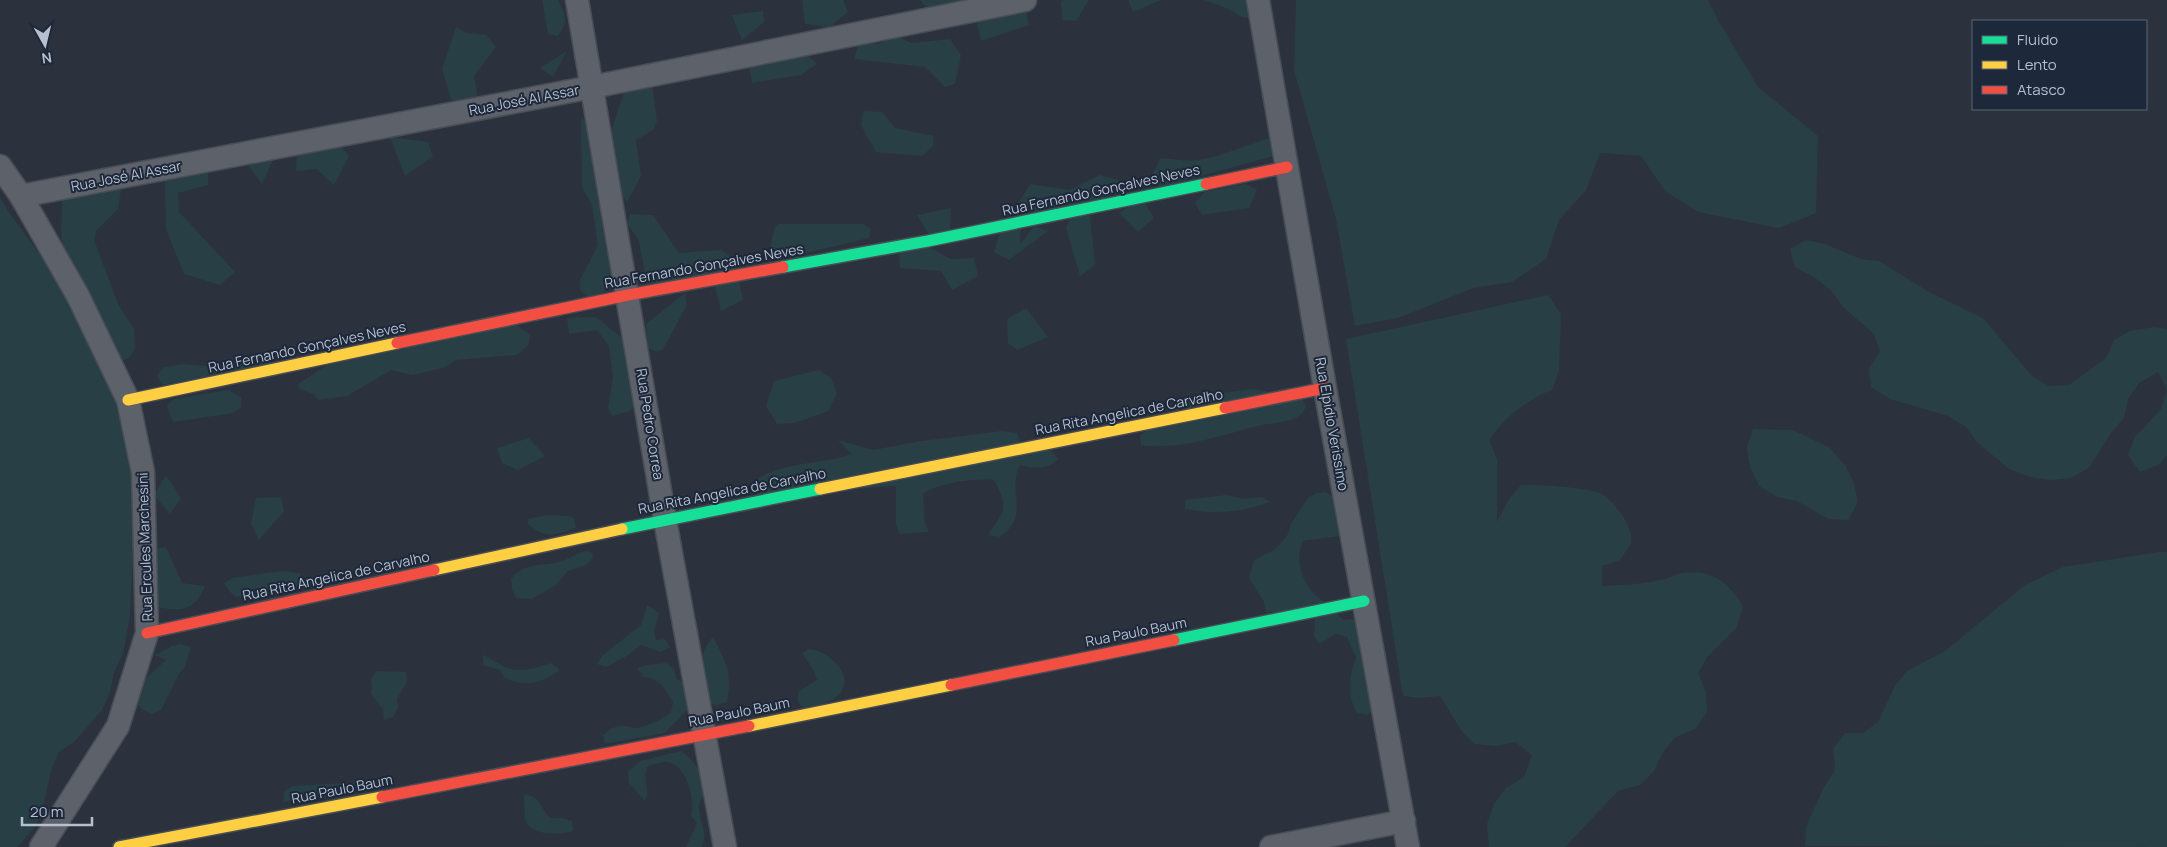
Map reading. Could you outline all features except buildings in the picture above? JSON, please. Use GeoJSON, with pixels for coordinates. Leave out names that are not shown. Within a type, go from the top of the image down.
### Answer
{"type":"FeatureCollection","features":[{"type":"Feature","properties":{"kind":"street","name":"Rua Pedro Correa"},"geometry":{"type":"LineString","coordinates":[[576,0],[703,735],[725,847]]}},
{"type":"Feature","properties":{"kind":"street","name":"Rua José Al Assar"},"geometry":{"type":"LineString","coordinates":[[21,196],[592,87],[1025,0]]}},
{"type":"Feature","properties":{"kind":"street","name":"Rua Elpidio Verissimo"},"geometry":{"type":"LineString","coordinates":[[1258,0],[1325,388],[1408,847]]}},
{"type":"Feature","properties":{"kind":"street","name":"Rua Ercules Marchesini"},"geometry":{"type":"LineString","coordinates":[[0,166],[21,196],[78,296],[128,400],[144,472],[147,633],[118,726],[41,847]]}},
{"type":"Feature","properties":{"kind":"street","name":"Rua Fernando Gonçalves Neves"},"geometry":{"type":"LineString","coordinates":[[128,400],[628,295],[928,241],[1287,167]]}},
{"type":"Feature","properties":{"kind":"street","name":"Rua Rita Angelica de Carvalho"},"geometry":{"type":"LineString","coordinates":[[147,633],[666,520],[1325,388]]}},
{"type":"Feature","properties":{"kind":"street","name":"Rua Paulo Baum"},"geometry":{"type":"LineString","coordinates":[[119,847],[703,735],[1364,601]]}},
{"type":"Feature","properties":{"kind":"street"},"geometry":{"type":"LineString","coordinates":[[1271,847],[1404,821]]}},
{"type":"Feature","properties":{"kind":"green space"},"geometry":{"type":"Polygon","coordinates":[[[542,0],[558,0],[563,11],[565,22],[558,36],[548,34],[542,0]]]}},
{"type":"Feature","properties":{"kind":"green space"},"geometry":{"type":"Polygon","coordinates":[[[802,0],[843,0],[848,12],[830,27],[805,24],[802,0]]]}},
{"type":"Feature","properties":{"kind":"green space"},"geometry":{"type":"Polygon","coordinates":[[[920,0],[978,0],[930,12],[920,0]]]}},
{"type":"Feature","properties":{"kind":"green space"},"geometry":{"type":"Polygon","coordinates":[[[1089,0],[1076,21],[1062,20],[1061,1],[1089,0]]]}},
{"type":"Feature","properties":{"kind":"green space"},"geometry":{"type":"Polygon","coordinates":[[[1128,0],[1161,0],[1133,12],[1128,0]]]}},
{"type":"Feature","properties":{"kind":"green space"},"geometry":{"type":"Polygon","coordinates":[[[1203,0],[1254,0],[1255,14],[1245,18],[1224,7],[1203,0]]]}},
{"type":"Feature","properties":{"kind":"green space"},"geometry":{"type":"Polygon","coordinates":[[[1296,0],[1708,0],[1758,87],[1818,136],[1816,213],[1779,228],[1698,212],[1665,191],[1641,156],[1600,153],[1586,190],[1559,220],[1546,259],[1512,282],[1473,288],[1398,318],[1355,326],[1336,219],[1294,70],[1296,0]]]}},
{"type":"Feature","properties":{"kind":"green space"},"geometry":{"type":"Polygon","coordinates":[[[1025,6],[1029,25],[981,41],[977,23],[996,7],[1025,6]]]}},
{"type":"Feature","properties":{"kind":"green space"},"geometry":{"type":"Polygon","coordinates":[[[763,11],[764,22],[742,40],[732,15],[763,11]]]}},
{"type":"Feature","properties":{"kind":"green space"},"geometry":{"type":"Polygon","coordinates":[[[456,27],[467,33],[486,35],[496,47],[474,76],[478,98],[463,106],[451,99],[442,69],[456,27]]]}},
{"type":"Feature","properties":{"kind":"green space"},"geometry":{"type":"Polygon","coordinates":[[[895,35],[911,43],[950,39],[961,55],[955,84],[945,87],[925,67],[854,59],[859,42],[879,44],[895,35]]]}},
{"type":"Feature","properties":{"kind":"green space"},"geometry":{"type":"Polygon","coordinates":[[[567,51],[553,77],[540,68],[567,51]]]}},
{"type":"Feature","properties":{"kind":"green space"},"geometry":{"type":"Polygon","coordinates":[[[804,52],[817,64],[801,75],[752,83],[749,67],[804,52]]]}},
{"type":"Feature","properties":{"kind":"green space"},"geometry":{"type":"Polygon","coordinates":[[[652,82],[657,121],[653,130],[636,140],[641,176],[627,202],[614,185],[609,137],[625,90],[652,82]]]}},
{"type":"Feature","properties":{"kind":"green space"},"geometry":{"type":"Polygon","coordinates":[[[863,111],[882,112],[895,128],[934,136],[933,146],[922,156],[876,152],[861,125],[863,111]]]}},
{"type":"Feature","properties":{"kind":"green space"},"geometry":{"type":"Polygon","coordinates":[[[581,118],[590,122],[611,270],[610,288],[592,300],[580,290],[580,280],[598,245],[592,205],[582,187],[581,118]]]}},
{"type":"Feature","properties":{"kind":"green space"},"geometry":{"type":"Polygon","coordinates":[[[390,137],[428,142],[433,156],[405,176],[390,137]]]}},
{"type":"Feature","properties":{"kind":"green space"},"geometry":{"type":"Polygon","coordinates":[[[1270,138],[1276,145],[1277,155],[1161,187],[1152,175],[1161,158],[1190,161],[1214,157],[1270,138]]]}},
{"type":"Feature","properties":{"kind":"green space"},"geometry":{"type":"Polygon","coordinates":[[[297,148],[342,148],[349,156],[334,185],[317,169],[296,171],[297,148]]]}},
{"type":"Feature","properties":{"kind":"green space"},"geometry":{"type":"Polygon","coordinates":[[[274,158],[262,184],[248,165],[274,158]]]}},
{"type":"Feature","properties":{"kind":"green space"},"geometry":{"type":"Polygon","coordinates":[[[208,170],[208,185],[178,193],[179,212],[235,272],[220,285],[184,274],[166,229],[165,180],[170,172],[208,170]]]}},
{"type":"Feature","properties":{"kind":"green space"},"geometry":{"type":"Polygon","coordinates":[[[1100,175],[1119,180],[1110,197],[1032,212],[1017,205],[1030,184],[1069,190],[1100,175]]]}},
{"type":"Feature","properties":{"kind":"green space"},"geometry":{"type":"Polygon","coordinates":[[[105,182],[121,190],[118,209],[96,231],[94,240],[118,304],[134,329],[135,349],[130,357],[121,361],[66,264],[61,243],[62,202],[66,193],[105,182]]]}},
{"type":"Feature","properties":{"kind":"green space"},"geometry":{"type":"Polygon","coordinates":[[[1245,184],[1257,190],[1249,208],[1202,215],[1195,203],[1205,192],[1245,184]]]}},
{"type":"Feature","properties":{"kind":"green space"},"geometry":{"type":"Polygon","coordinates":[[[0,197],[8,211],[74,302],[83,319],[126,426],[135,503],[130,616],[123,654],[114,672],[110,692],[102,710],[75,741],[59,752],[51,770],[43,809],[36,826],[17,847],[0,847],[0,197]]]}},
{"type":"Feature","properties":{"kind":"green space"},"geometry":{"type":"Polygon","coordinates":[[[1142,198],[1154,218],[1138,232],[1119,213],[1142,198]]]}},
{"type":"Feature","properties":{"kind":"green space"},"geometry":{"type":"Polygon","coordinates":[[[951,208],[950,230],[931,238],[917,215],[951,208]]]}},
{"type":"Feature","properties":{"kind":"green space"},"geometry":{"type":"Polygon","coordinates":[[[630,214],[653,215],[679,253],[720,250],[733,257],[743,300],[721,311],[714,282],[647,283],[639,241],[627,223],[630,214]]]}},
{"type":"Feature","properties":{"kind":"green space"},"geometry":{"type":"Polygon","coordinates":[[[1090,215],[1095,265],[1080,276],[1066,228],[1070,219],[1090,215]]]}},
{"type":"Feature","properties":{"kind":"green space"},"geometry":{"type":"Polygon","coordinates":[[[779,224],[863,224],[871,229],[869,238],[777,260],[770,247],[775,227],[779,224]]]}},
{"type":"Feature","properties":{"kind":"green space"},"geometry":{"type":"Polygon","coordinates":[[[1034,226],[1048,231],[1009,260],[994,252],[1001,229],[1021,229],[1020,244],[1034,226]]]}},
{"type":"Feature","properties":{"kind":"green space"},"geometry":{"type":"Polygon","coordinates":[[[1806,240],[1825,244],[1861,259],[1879,261],[1929,292],[1983,318],[2033,377],[2049,386],[2069,385],[2106,358],[2114,340],[2130,331],[2154,327],[2167,329],[2167,390],[2158,372],[2139,383],[2128,399],[2124,418],[2111,433],[2089,468],[2071,478],[2050,480],[2030,477],[2009,469],[1977,442],[1966,427],[1948,416],[1890,399],[1871,387],[1869,368],[1880,352],[1874,334],[1843,307],[1831,290],[1795,267],[1790,249],[1806,240]]]}},
{"type":"Feature","properties":{"kind":"green space"},"geometry":{"type":"Polygon","coordinates":[[[927,246],[951,259],[974,258],[978,276],[952,290],[941,271],[900,268],[899,254],[927,246]]]}},
{"type":"Feature","properties":{"kind":"green space"},"geometry":{"type":"Polygon","coordinates":[[[685,293],[687,305],[663,349],[658,352],[648,348],[646,324],[685,293]]]}},
{"type":"Feature","properties":{"kind":"green space"},"geometry":{"type":"Polygon","coordinates":[[[1548,295],[1561,314],[1559,371],[1552,390],[1533,399],[1517,410],[1489,440],[1497,459],[1497,522],[1509,499],[1521,485],[1563,487],[1602,494],[1618,509],[1627,523],[1630,530],[1631,543],[1620,560],[1602,566],[1602,586],[1654,581],[1683,573],[1703,573],[1726,584],[1743,606],[1737,627],[1708,656],[1698,673],[1706,692],[1707,712],[1695,729],[1676,737],[1663,752],[1654,771],[1640,785],[1618,791],[1565,847],[1489,847],[1487,824],[1494,804],[1506,788],[1524,777],[1532,755],[1515,742],[1496,746],[1474,744],[1461,730],[1440,696],[1420,698],[1403,696],[1346,339],[1548,295]]]}},
{"type":"Feature","properties":{"kind":"green space"},"geometry":{"type":"Polygon","coordinates":[[[1026,308],[1048,337],[1017,350],[1008,343],[1007,319],[1026,308]]]}},
{"type":"Feature","properties":{"kind":"green space"},"geometry":{"type":"Polygon","coordinates":[[[596,317],[632,346],[636,403],[630,411],[612,416],[608,407],[613,378],[609,346],[597,330],[569,334],[567,318],[596,317]]]}},
{"type":"Feature","properties":{"kind":"green space"},"geometry":{"type":"Polygon","coordinates":[[[513,322],[530,335],[529,344],[517,355],[456,360],[443,368],[412,375],[391,370],[347,396],[318,400],[314,394],[299,389],[298,384],[327,365],[513,322]]]}},
{"type":"Feature","properties":{"kind":"green space"},"geometry":{"type":"Polygon","coordinates":[[[257,354],[267,356],[272,363],[162,385],[157,376],[164,367],[184,364],[215,367],[257,354]]]}},
{"type":"Feature","properties":{"kind":"green space"},"geometry":{"type":"Polygon","coordinates":[[[818,370],[831,378],[837,393],[828,411],[795,423],[777,424],[766,406],[774,381],[818,370]]]}},
{"type":"Feature","properties":{"kind":"green space"},"geometry":{"type":"Polygon","coordinates":[[[1253,389],[1301,397],[1306,407],[1300,415],[1290,420],[1200,441],[1170,446],[1141,445],[1140,436],[1179,403],[1199,396],[1253,389]]]}},
{"type":"Feature","properties":{"kind":"green space"},"geometry":{"type":"Polygon","coordinates":[[[229,390],[241,398],[241,407],[233,413],[173,422],[167,406],[173,399],[229,390]]]}},
{"type":"Feature","properties":{"kind":"green space"},"geometry":{"type":"Polygon","coordinates":[[[2167,390],[2167,455],[2160,464],[2140,472],[2128,455],[2135,437],[2161,409],[2167,390]]]}},
{"type":"Feature","properties":{"kind":"green space"},"geometry":{"type":"Polygon","coordinates":[[[1753,429],[1793,430],[1830,448],[1845,465],[1854,483],[1858,502],[1848,520],[1828,519],[1797,501],[1777,497],[1759,486],[1750,467],[1747,447],[1753,429]]]}},
{"type":"Feature","properties":{"kind":"green space"},"geometry":{"type":"Polygon","coordinates":[[[1002,431],[1017,433],[1020,442],[1052,451],[1058,459],[1050,465],[1040,468],[1020,465],[1016,474],[1017,503],[1014,521],[1009,529],[999,537],[988,535],[1003,511],[1003,502],[994,480],[957,482],[938,487],[923,494],[925,523],[929,532],[900,534],[896,525],[896,486],[758,496],[755,481],[777,470],[852,454],[838,440],[873,450],[921,441],[1002,431]]]}},
{"type":"Feature","properties":{"kind":"green space"},"geometry":{"type":"Polygon","coordinates":[[[529,438],[545,456],[518,470],[502,463],[497,448],[529,438]]]}},
{"type":"Feature","properties":{"kind":"green space"},"geometry":{"type":"Polygon","coordinates":[[[166,475],[181,498],[170,514],[154,495],[166,475]]]}},
{"type":"Feature","properties":{"kind":"green space"},"geometry":{"type":"Polygon","coordinates":[[[1325,492],[1334,497],[1344,527],[1340,536],[1303,541],[1299,561],[1300,568],[1305,581],[1315,595],[1329,605],[1343,620],[1353,619],[1362,624],[1372,711],[1367,715],[1357,713],[1350,693],[1352,672],[1356,658],[1347,637],[1336,634],[1319,644],[1314,636],[1315,615],[1266,612],[1264,602],[1249,578],[1254,560],[1274,550],[1282,542],[1308,498],[1316,493],[1325,492]]]}},
{"type":"Feature","properties":{"kind":"green space"},"geometry":{"type":"Polygon","coordinates":[[[1226,495],[1244,499],[1262,497],[1270,502],[1228,512],[1185,509],[1185,500],[1226,495]]]}},
{"type":"Feature","properties":{"kind":"green space"},"geometry":{"type":"Polygon","coordinates":[[[281,497],[284,511],[259,540],[251,524],[256,498],[281,497]]]}},
{"type":"Feature","properties":{"kind":"green space"},"geometry":{"type":"Polygon","coordinates":[[[548,515],[574,518],[576,528],[551,535],[541,532],[528,524],[528,519],[548,515]]]}},
{"type":"Feature","properties":{"kind":"green space"},"geometry":{"type":"Polygon","coordinates":[[[166,547],[182,583],[205,586],[195,602],[183,609],[150,606],[142,551],[166,547]]]}},
{"type":"Feature","properties":{"kind":"green space"},"geometry":{"type":"Polygon","coordinates":[[[587,551],[592,553],[593,558],[586,565],[568,571],[556,585],[532,599],[516,598],[512,589],[511,579],[522,569],[555,563],[587,551]]]}},
{"type":"Feature","properties":{"kind":"green space"},"geometry":{"type":"Polygon","coordinates":[[[2167,552],[2167,847],[1805,846],[1806,827],[1823,789],[1835,770],[1833,749],[1845,733],[1863,733],[1878,722],[1895,686],[1907,671],[1945,651],[2025,585],[2063,567],[2167,552]]]}},
{"type":"Feature","properties":{"kind":"green space"},"geometry":{"type":"Polygon","coordinates":[[[281,571],[300,573],[303,582],[296,587],[280,592],[236,597],[224,583],[232,578],[281,571]]]}},
{"type":"Feature","properties":{"kind":"green space"},"geometry":{"type":"Polygon","coordinates":[[[647,605],[659,613],[654,631],[656,640],[665,639],[670,647],[661,652],[641,645],[625,657],[606,667],[597,664],[602,656],[641,625],[647,605]]]}},
{"type":"Feature","properties":{"kind":"green space"},"geometry":{"type":"Polygon","coordinates":[[[713,637],[725,661],[729,675],[727,702],[717,705],[706,704],[701,669],[703,652],[713,637]]]}},
{"type":"Feature","properties":{"kind":"green space"},"geometry":{"type":"Polygon","coordinates":[[[181,644],[191,647],[185,666],[161,710],[151,714],[142,709],[136,702],[141,683],[166,660],[155,655],[172,646],[181,644]]]}},
{"type":"Feature","properties":{"kind":"green space"},"geometry":{"type":"Polygon","coordinates":[[[809,649],[823,653],[836,663],[844,677],[844,684],[842,691],[835,698],[805,710],[798,702],[798,692],[817,680],[814,671],[802,653],[809,649]]]}},
{"type":"Feature","properties":{"kind":"green space"},"geometry":{"type":"Polygon","coordinates":[[[483,655],[505,667],[513,669],[530,669],[551,663],[560,670],[534,683],[520,683],[505,678],[500,670],[483,665],[483,655]]]}},
{"type":"Feature","properties":{"kind":"green space"},"geometry":{"type":"Polygon","coordinates":[[[666,663],[674,669],[676,678],[690,691],[690,701],[687,710],[665,733],[604,744],[603,735],[613,728],[618,726],[636,728],[645,726],[671,712],[673,702],[665,689],[659,682],[644,677],[637,668],[666,663]]]}},
{"type":"Feature","properties":{"kind":"green space"},"geometry":{"type":"Polygon","coordinates":[[[377,671],[406,672],[407,682],[397,699],[398,708],[393,717],[384,720],[383,709],[370,693],[372,689],[371,679],[377,671]]]}},
{"type":"Feature","properties":{"kind":"green space"},"geometry":{"type":"Polygon","coordinates":[[[681,751],[695,764],[703,782],[703,795],[699,803],[704,834],[701,847],[686,847],[697,823],[691,816],[692,802],[689,786],[682,772],[677,767],[665,762],[648,766],[645,775],[647,797],[645,801],[629,783],[628,772],[640,761],[681,751]]]}},
{"type":"Feature","properties":{"kind":"green space"},"geometry":{"type":"Polygon","coordinates":[[[365,783],[373,788],[283,802],[284,792],[292,786],[365,783]]]}},
{"type":"Feature","properties":{"kind":"green space"},"geometry":{"type":"Polygon","coordinates":[[[524,794],[534,797],[550,818],[572,821],[573,831],[547,833],[529,827],[525,820],[524,794]]]}},
{"type":"Feature","properties":{"kind":"traffic: fast"},"geometry":{"type":"LineString","coordinates":[[783,267],[928,241],[1206,184]]}},
{"type":"Feature","properties":{"kind":"traffic: fast"},"geometry":{"type":"LineString","coordinates":[[622,529],[820,489]]}},
{"type":"Feature","properties":{"kind":"traffic: fast"},"geometry":{"type":"LineString","coordinates":[[1174,640],[1364,601]]}},
{"type":"Feature","properties":{"kind":"traffic: slow"},"geometry":{"type":"LineString","coordinates":[[128,400],[397,343]]}},
{"type":"Feature","properties":{"kind":"traffic: slow"},"geometry":{"type":"LineString","coordinates":[[820,489],[1225,408]]}},
{"type":"Feature","properties":{"kind":"traffic: slow"},"geometry":{"type":"LineString","coordinates":[[434,570],[622,529]]}},
{"type":"Feature","properties":{"kind":"traffic: slow"},"geometry":{"type":"LineString","coordinates":[[749,726],[951,685]]}},
{"type":"Feature","properties":{"kind":"traffic: slow"},"geometry":{"type":"LineString","coordinates":[[119,847],[382,797]]}},
{"type":"Feature","properties":{"kind":"traffic: jam"},"geometry":{"type":"LineString","coordinates":[[1206,184],[1287,167]]}},
{"type":"Feature","properties":{"kind":"traffic: jam"},"geometry":{"type":"LineString","coordinates":[[397,343],[628,295],[783,267]]}},
{"type":"Feature","properties":{"kind":"traffic: jam"},"geometry":{"type":"LineString","coordinates":[[1225,408],[1325,388]]}},
{"type":"Feature","properties":{"kind":"traffic: jam"},"geometry":{"type":"LineString","coordinates":[[147,633],[434,570]]}},
{"type":"Feature","properties":{"kind":"traffic: jam"},"geometry":{"type":"LineString","coordinates":[[951,685],[1174,640]]}},
{"type":"Feature","properties":{"kind":"traffic: jam"},"geometry":{"type":"LineString","coordinates":[[382,797],[749,726]]}}]}
